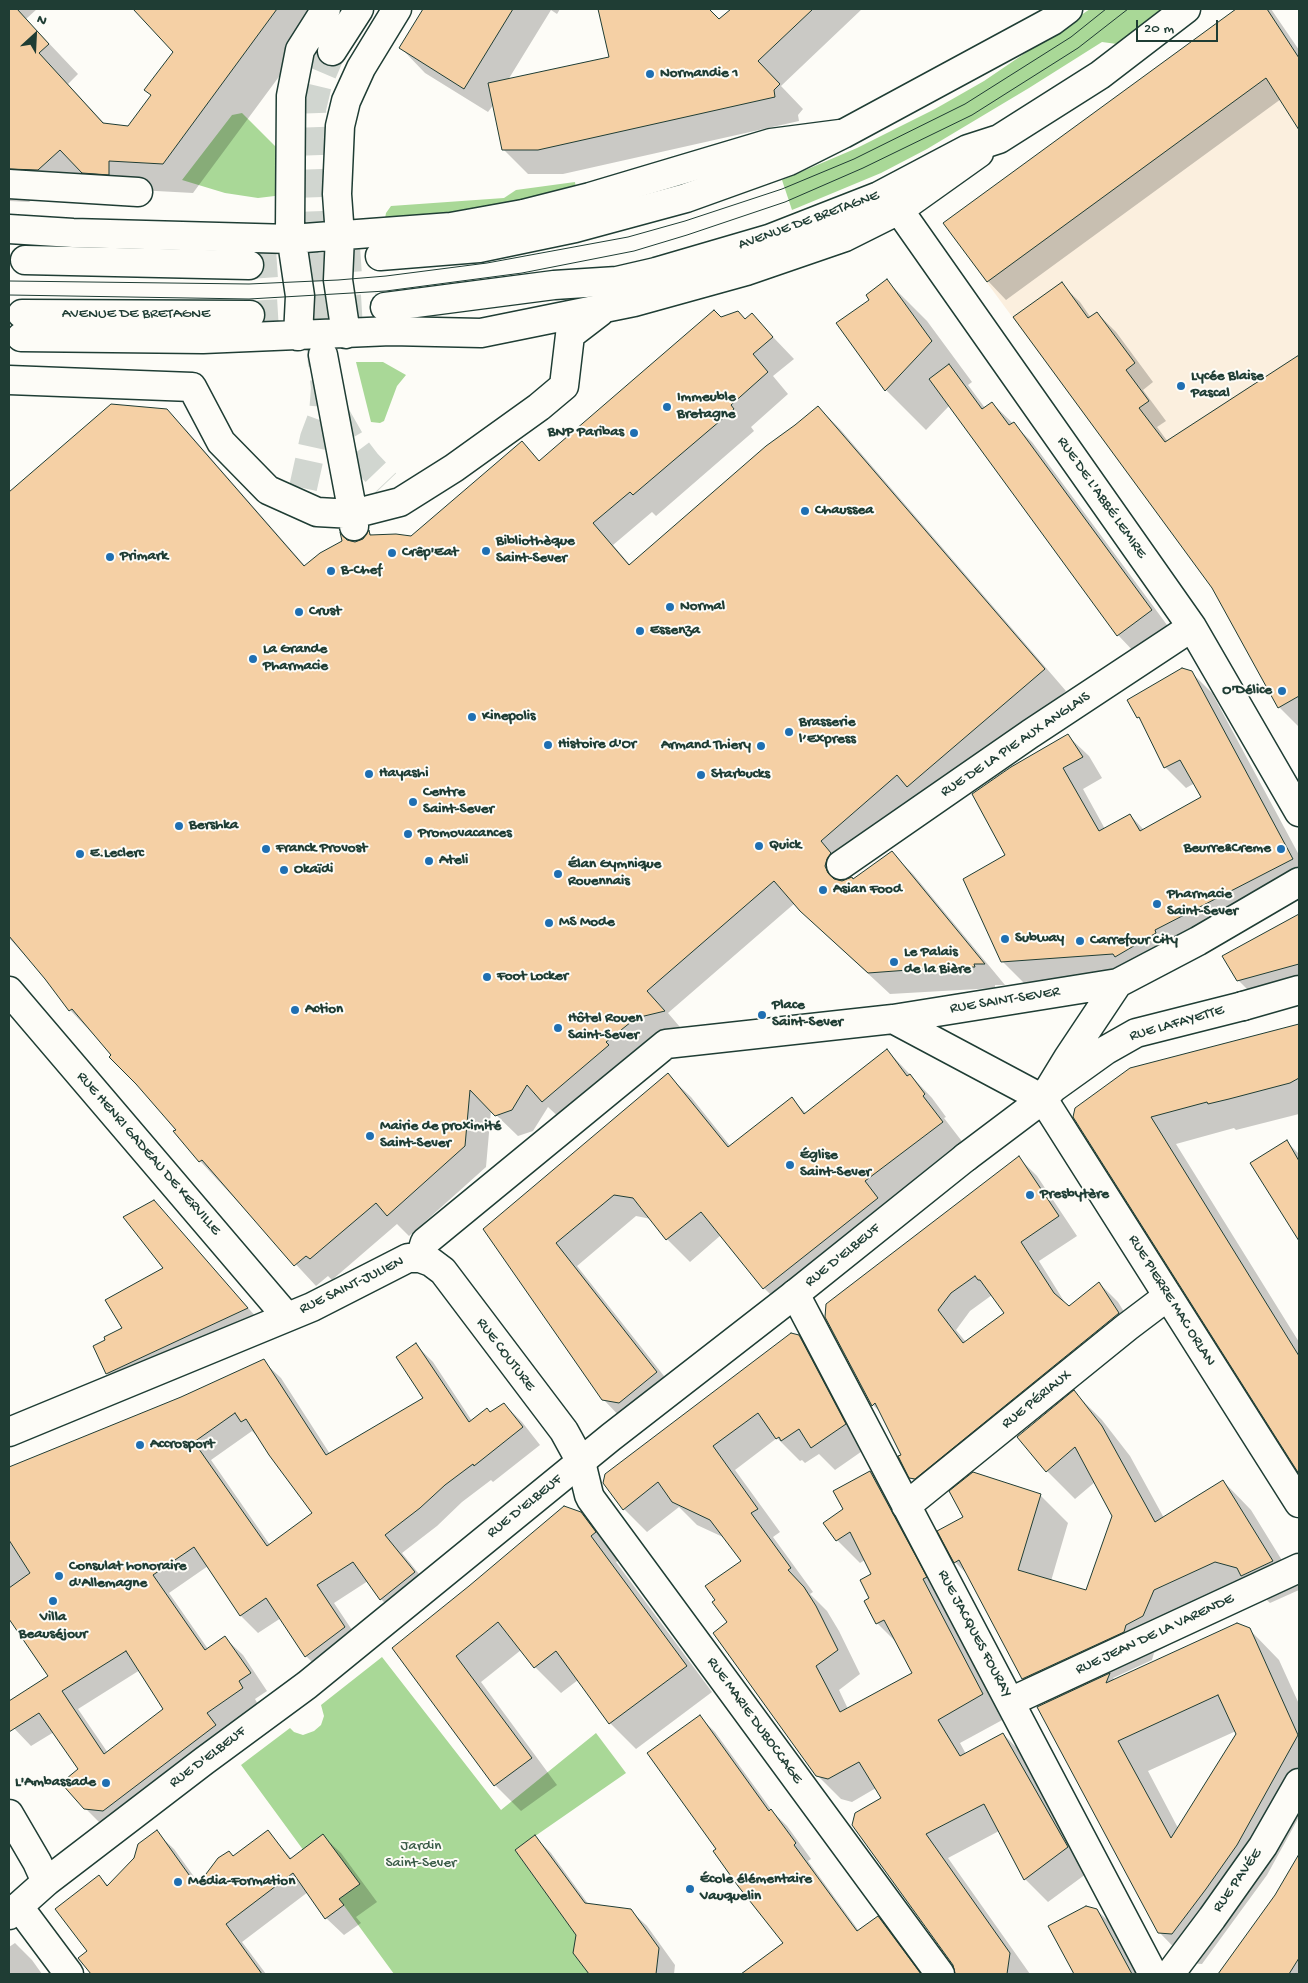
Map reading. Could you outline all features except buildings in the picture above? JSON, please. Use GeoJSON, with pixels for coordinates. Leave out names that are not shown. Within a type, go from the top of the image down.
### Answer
{"type":"FeatureCollection","features":[{"type":"Feature","properties":{"kind":"street"},"geometry":{"type":"LineString","coordinates":[[326,9],[300,50],[291,96],[291,239],[300,296],[298,336],[391,331],[481,333],[496,328],[603,309],[755,268],[845,237],[899,210],[999,139]]}},
{"type":"Feature","properties":{"kind":"street"},"geometry":{"type":"LineString","coordinates":[[332,50],[359,9]]}},
{"type":"Feature","properties":{"kind":"street"},"geometry":{"type":"LineString","coordinates":[[346,334],[338,280],[340,236],[337,194],[340,126],[346,101],[361,68],[397,9]]}},
{"type":"Feature","properties":{"kind":"street"},"geometry":{"type":"LineString","coordinates":[[380,256],[479,248],[575,228],[686,198],[789,161],[843,134],[1052,21],[1068,9]]}},
{"type":"Feature","properties":{"kind":"street","name":"AVENUE DE BRETAGNE"},"geometry":{"type":"LineString","coordinates":[[385,307],[554,284],[617,281],[656,272],[778,236],[880,196],[968,149],[999,139],[1100,75],[1186,9]]}},
{"type":"Feature","properties":{"kind":"street"},"geometry":{"type":"LineString","coordinates":[[9,229],[73,234],[291,239],[451,227],[522,214],[590,197],[771,143],[843,134]]}},
{"type":"Feature","properties":{"kind":"street"},"geometry":{"type":"LineString","coordinates":[[9,184],[138,192]]}},
{"type":"Feature","properties":{"kind":"street","name":"RUE DE L'ABBÉ LEMIRE"},"geometry":{"type":"LineString","coordinates":[[899,210],[1192,627],[1294,803]]}},
{"type":"Feature","properties":{"kind":"street"},"geometry":{"type":"LineString","coordinates":[[25,260],[249,265]]}},
{"type":"Feature","properties":{"kind":"street"},"geometry":{"type":"LineString","coordinates":[[9,380],[192,387],[221,442],[268,490],[317,512],[354,520],[400,502],[454,468],[539,407],[564,386],[570,335],[603,309]]}},
{"type":"Feature","properties":{"kind":"street","name":"AVENUE DE BRETAGNE"},"geometry":{"type":"LineString","coordinates":[[250,315],[21,325],[203,339],[298,336]]}},
{"type":"Feature","properties":{"kind":"street"},"geometry":{"type":"LineString","coordinates":[[323,355],[354,520]]}},
{"type":"Feature","properties":{"kind":"street","name":"RUE DE LA PIE AUX ANGLAIS"},"geometry":{"type":"LineString","coordinates":[[841,865],[1030,734],[1192,627]]}},
{"type":"Feature","properties":{"kind":"street","name":"RUE SAINT-SEVER"},"geometry":{"type":"LineString","coordinates":[[893,1019],[1118,983],[1198,941],[1299,882]]}},
{"type":"Feature","properties":{"kind":"street","name":"RUE SAINT-SEVER"},"geometry":{"type":"LineString","coordinates":[[1043,1100],[1068,1058],[1118,983]]}},
{"type":"Feature","properties":{"kind":"street","name":"RUE LAFAYETTE"},"geometry":{"type":"LineString","coordinates":[[1043,1100],[1053,1088],[1106,1050],[1136,1033],[1299,990]]}},
{"type":"Feature","properties":{"kind":"street","name":"RUE HENRI GADEAU DE KERVILLE"},"geometry":{"type":"LineString","coordinates":[[9,991],[287,1317]]}},
{"type":"Feature","properties":{"kind":"street"},"geometry":{"type":"LineString","coordinates":[[893,1019],[1029,1090],[1043,1100]]}},
{"type":"Feature","properties":{"kind":"street","name":"RUE SAINT-JULIEN"},"geometry":{"type":"LineString","coordinates":[[9,1432],[324,1301],[408,1258],[420,1258],[425,1242],[666,1044],[893,1019]]}},
{"type":"Feature","properties":{"kind":"street","name":"RUE D'ELBEUF"},"geometry":{"type":"LineString","coordinates":[[14,1911],[46,1882],[307,1685],[581,1462],[966,1157],[1043,1100]]}},
{"type":"Feature","properties":{"kind":"street","name":"RUE PIERRE MAC ORLAN"},"geometry":{"type":"LineString","coordinates":[[1043,1100],[1299,1503]]}},
{"type":"Feature","properties":{"kind":"street","name":"RUE COUTURE"},"geometry":{"type":"LineString","coordinates":[[420,1258],[431,1262],[443,1271],[564,1431],[581,1462]]}},
{"type":"Feature","properties":{"kind":"street","name":"RUE JACQUES FOURAY"},"geometry":{"type":"LineString","coordinates":[[795,1294],[1153,1974]]}},
{"type":"Feature","properties":{"kind":"street","name":"RUE PÉRIAUX"},"geometry":{"type":"LineString","coordinates":[[906,1506],[1168,1296]]}},
{"type":"Feature","properties":{"kind":"street","name":"RUE MARIE DUBOCCAGE"},"geometry":{"type":"LineString","coordinates":[[581,1462],[588,1495],[940,1974]]}},
{"type":"Feature","properties":{"kind":"street","name":"RUE JEAN DE LA VARENDE"},"geometry":{"type":"LineString","coordinates":[[1010,1702],[1299,1568]]}},
{"type":"Feature","properties":{"kind":"street","name":"RUE PAVÉE"},"geometry":{"type":"LineString","coordinates":[[1170,1974],[1263,1846],[1299,1783]]}},
{"type":"Feature","properties":{"kind":"street"},"geometry":{"type":"LineString","coordinates":[[9,1814],[34,1856],[46,1882]]}},
{"type":"Feature","properties":{"kind":"street"},"geometry":{"type":"LineString","coordinates":[[14,1911],[69,1974]]}},
{"type":"Feature","properties":{"kind":"shaded area","name":"Lycée Blaise Pascal"},"geometry":{"type":"Polygon","coordinates":[[[1236,9],[1267,9],[1297,55],[1292,59],[1299,70],[1299,696],[1278,708],[1212,588],[943,223],[1236,9]]]}},
{"type":"Feature","properties":{"kind":"green space"},"geometry":{"type":"Polygon","coordinates":[[[1090,9],[1163,9],[1117,44],[1102,42],[927,149],[881,173],[792,210],[782,180],[857,148],[935,109],[984,81],[1090,9]]]}},
{"type":"Feature","properties":{"kind":"green space"},"geometry":{"type":"Polygon","coordinates":[[[242,113],[283,154],[283,195],[258,198],[225,193],[182,180],[232,115],[242,113]]]}},
{"type":"Feature","properties":{"kind":"green space"},"geometry":{"type":"Polygon","coordinates":[[[575,182],[576,189],[524,203],[384,224],[386,213],[391,206],[504,198],[516,190],[575,182]]]}},
{"type":"Feature","properties":{"kind":"green space"},"geometry":{"type":"Polygon","coordinates":[[[356,362],[383,362],[406,375],[397,386],[384,421],[380,423],[371,422],[356,362]]]}},
{"type":"Feature","properties":{"kind":"green space","name":"Jardin Saint-Sever"},"geometry":{"type":"Polygon","coordinates":[[[382,1657],[501,1810],[596,1733],[626,1773],[515,1850],[605,1974],[394,1974],[241,1765],[290,1728],[294,1732],[303,1735],[314,1731],[321,1725],[324,1716],[321,1705],[382,1657]]]}},
{"type":"Feature","properties":{"kind":"tunnel"},"geometry":{"type":"LineString","coordinates":[[303,488],[314,438],[323,414],[325,388],[321,354],[312,109],[318,84],[332,51]]}},
{"type":"Feature","properties":{"kind":"tunnel"},"geometry":{"type":"LineString","coordinates":[[249,265],[380,256]]}},
{"type":"Feature","properties":{"kind":"tunnel"},"geometry":{"type":"LineString","coordinates":[[250,315],[385,307]]}},
{"type":"Feature","properties":{"kind":"tunnel"},"geometry":{"type":"LineString","coordinates":[[336,415],[352,443],[367,463],[386,483]]}},
{"type":"Feature","properties":{"kind":"tram line"},"geometry":{"type":"LineString","coordinates":[[9,281],[249,284],[338,280],[487,263],[628,237],[685,221],[782,189],[854,159],[965,104],[1071,37],[1106,9]]}},
{"type":"Feature","properties":{"kind":"tram line"},"geometry":{"type":"LineString","coordinates":[[9,295],[249,299],[386,291],[522,273],[634,251],[785,202],[863,168],[972,115],[1078,48],[1128,9]]}},
{"type":"Feature","properties":{"kind":"place","name":"Normandie 1"},"geometry":{"type":"Point","coordinates":[650,74]}},
{"type":"Feature","properties":{"kind":"place","name":"Lycée Blaise Pascal"},"geometry":{"type":"Point","coordinates":[1181,386]}},
{"type":"Feature","properties":{"kind":"place","name":"Immeuble Bretagne"},"geometry":{"type":"Point","coordinates":[667,407]}},
{"type":"Feature","properties":{"kind":"place","name":"BNP Paribas"},"geometry":{"type":"Point","coordinates":[634,433]}},
{"type":"Feature","properties":{"kind":"place","name":"Chaussea"},"geometry":{"type":"Point","coordinates":[805,511]}},
{"type":"Feature","properties":{"kind":"place","name":"Bibliothèque Saint-Sever"},"geometry":{"type":"Point","coordinates":[486,551]}},
{"type":"Feature","properties":{"kind":"place","name":"Crêp'Eat"},"geometry":{"type":"Point","coordinates":[392,553]}},
{"type":"Feature","properties":{"kind":"place","name":"Primark"},"geometry":{"type":"Point","coordinates":[110,557]}},
{"type":"Feature","properties":{"kind":"place","name":"B-Chef"},"geometry":{"type":"Point","coordinates":[331,571]}},
{"type":"Feature","properties":{"kind":"place","name":"Normal"},"geometry":{"type":"Point","coordinates":[670,607]}},
{"type":"Feature","properties":{"kind":"place","name":"Crust"},"geometry":{"type":"Point","coordinates":[299,612]}},
{"type":"Feature","properties":{"kind":"place","name":"Essenza"},"geometry":{"type":"Point","coordinates":[640,631]}},
{"type":"Feature","properties":{"kind":"place","name":"La Grande Pharmacie"},"geometry":{"type":"Point","coordinates":[253,659]}},
{"type":"Feature","properties":{"kind":"place","name":"O'Délice"},"geometry":{"type":"Point","coordinates":[1282,691]}},
{"type":"Feature","properties":{"kind":"place","name":"Kinepolis"},"geometry":{"type":"Point","coordinates":[472,717]}},
{"type":"Feature","properties":{"kind":"place","name":"Brasserie l’Express"},"geometry":{"type":"Point","coordinates":[789,732]}},
{"type":"Feature","properties":{"kind":"place","name":"Histoire d'Or"},"geometry":{"type":"Point","coordinates":[548,745]}},
{"type":"Feature","properties":{"kind":"place","name":"Armand Thiery"},"geometry":{"type":"Point","coordinates":[761,746]}},
{"type":"Feature","properties":{"kind":"place","name":"Hayashi"},"geometry":{"type":"Point","coordinates":[369,774]}},
{"type":"Feature","properties":{"kind":"place","name":"Starbucks"},"geometry":{"type":"Point","coordinates":[701,775]}},
{"type":"Feature","properties":{"kind":"place","name":"Centre Saint-Sever"},"geometry":{"type":"Point","coordinates":[413,802]}},
{"type":"Feature","properties":{"kind":"place","name":"Bershka"},"geometry":{"type":"Point","coordinates":[179,826]}},
{"type":"Feature","properties":{"kind":"place","name":"Promovacances"},"geometry":{"type":"Point","coordinates":[408,834]}},
{"type":"Feature","properties":{"kind":"place","name":"Quick"},"geometry":{"type":"Point","coordinates":[759,846]}},
{"type":"Feature","properties":{"kind":"place","name":"Franck Provost"},"geometry":{"type":"Point","coordinates":[266,849]}},
{"type":"Feature","properties":{"kind":"place","name":"Beurre&Creme"},"geometry":{"type":"Point","coordinates":[1281,849]}},
{"type":"Feature","properties":{"kind":"place","name":"E.Leclerc"},"geometry":{"type":"Point","coordinates":[80,854]}},
{"type":"Feature","properties":{"kind":"place","name":"Ateli"},"geometry":{"type":"Point","coordinates":[429,861]}},
{"type":"Feature","properties":{"kind":"place","name":"Okaïdi"},"geometry":{"type":"Point","coordinates":[284,870]}},
{"type":"Feature","properties":{"kind":"place","name":"Élan Gymnique Rouennais"},"geometry":{"type":"Point","coordinates":[558,874]}},
{"type":"Feature","properties":{"kind":"place","name":"Asian Food"},"geometry":{"type":"Point","coordinates":[823,890]}},
{"type":"Feature","properties":{"kind":"place","name":"Pharmacie Saint-Sever"},"geometry":{"type":"Point","coordinates":[1157,904]}},
{"type":"Feature","properties":{"kind":"place","name":"MS Mode"},"geometry":{"type":"Point","coordinates":[549,923]}},
{"type":"Feature","properties":{"kind":"place","name":"Subway"},"geometry":{"type":"Point","coordinates":[1005,939]}},
{"type":"Feature","properties":{"kind":"place","name":"Carrefour City"},"geometry":{"type":"Point","coordinates":[1080,941]}},
{"type":"Feature","properties":{"kind":"place","name":"Le Palais de la Bière"},"geometry":{"type":"Point","coordinates":[894,962]}},
{"type":"Feature","properties":{"kind":"place","name":"Foot Locker"},"geometry":{"type":"Point","coordinates":[487,977]}},
{"type":"Feature","properties":{"kind":"place","name":"Action"},"geometry":{"type":"Point","coordinates":[295,1010]}},
{"type":"Feature","properties":{"kind":"place","name":"Place Saint-Sever"},"geometry":{"type":"Point","coordinates":[762,1015]}},
{"type":"Feature","properties":{"kind":"place","name":"Hôtel Rouen Saint-Sever"},"geometry":{"type":"Point","coordinates":[558,1028]}},
{"type":"Feature","properties":{"kind":"place","name":"Mairie de proximité Saint-Sever"},"geometry":{"type":"Point","coordinates":[370,1136]}},
{"type":"Feature","properties":{"kind":"place","name":"Église Saint-Sever"},"geometry":{"type":"Point","coordinates":[790,1165]}},
{"type":"Feature","properties":{"kind":"place","name":"Presbytère"},"geometry":{"type":"Point","coordinates":[1030,1195]}},
{"type":"Feature","properties":{"kind":"place","name":"Accrosport"},"geometry":{"type":"Point","coordinates":[140,1445]}},
{"type":"Feature","properties":{"kind":"place","name":"Consulat honoraire d'Allemagne"},"geometry":{"type":"Point","coordinates":[59,1576]}},
{"type":"Feature","properties":{"kind":"place","name":"Villa Beauséjour"},"geometry":{"type":"Point","coordinates":[53,1601]}},
{"type":"Feature","properties":{"kind":"place","name":"L'Ambassade"},"geometry":{"type":"Point","coordinates":[106,1783]}},
{"type":"Feature","properties":{"kind":"place","name":"Média-Formation"},"geometry":{"type":"Point","coordinates":[178,1882]}},
{"type":"Feature","properties":{"kind":"place","name":"École élémentaire Vauquelin"},"geometry":{"type":"Point","coordinates":[690,1889]}}]}
